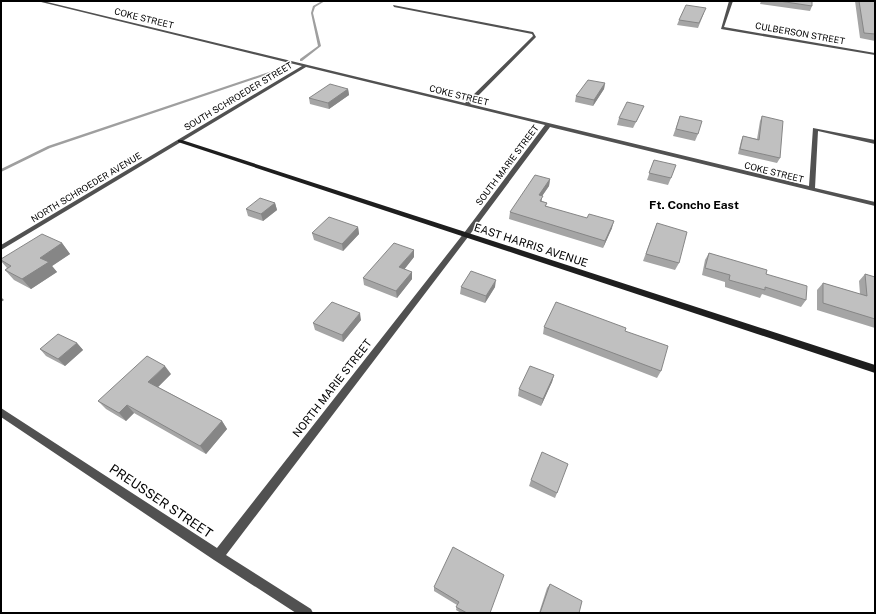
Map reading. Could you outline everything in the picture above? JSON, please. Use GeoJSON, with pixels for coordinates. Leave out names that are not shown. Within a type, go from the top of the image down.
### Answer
{"type":"FeatureCollection","features":[{"type":"Feature","properties":{"kind":"street","name":"COKE STREET"},"geometry":{"type":"LineString","coordinates":[[39,1],[875,204]]}},
{"type":"Feature","properties":{"kind":"street"},"geometry":{"type":"LineString","coordinates":[[49,4],[57,1]]}},
{"type":"Feature","properties":{"kind":"street","name":"CULBERSON STREET"},"geometry":{"type":"LineString","coordinates":[[731,1],[722,28],[875,54]]}},
{"type":"Feature","properties":{"kind":"street"},"geometry":{"type":"LineString","coordinates":[[394,6],[533,33],[535,36],[466,105]]}},
{"type":"Feature","properties":{"kind":"street","name":"SOUTH SCHROEDER STREET"},"geometry":{"type":"LineString","coordinates":[[180,141],[305,66]]}},
{"type":"Feature","properties":{"kind":"street","name":"SOUTH MARIE STREET"},"geometry":{"type":"LineString","coordinates":[[466,235],[548,125]]}},
{"type":"Feature","properties":{"kind":"street"},"geometry":{"type":"LineString","coordinates":[[812,189],[815,129],[875,142]]}},
{"type":"Feature","properties":{"kind":"street","name":"EAST HARRIS AVENUE"},"geometry":{"type":"LineString","coordinates":[[180,141],[875,369]]}},
{"type":"Feature","properties":{"kind":"street","name":"NORTH SCHROEDER AVENUE"},"geometry":{"type":"LineString","coordinates":[[1,248],[180,141]]}},
{"type":"Feature","properties":{"kind":"street","name":"NORTH MARIE STREET"},"geometry":{"type":"LineString","coordinates":[[218,556],[466,235]]}},
{"type":"Feature","properties":{"kind":"street","name":"PREUSSER STREET"},"geometry":{"type":"LineString","coordinates":[[1,412],[218,556],[307,613]]}},
{"type":"Feature","properties":{"kind":"building"},"geometry":{"type":"Polygon","coordinates":[[[779,1],[812,1],[812,6],[779,1]]]}},
{"type":"Feature","properties":{"kind":"building"},"geometry":{"type":"Polygon","coordinates":[[[859,1],[875,1],[875,34],[864,33],[859,1]]]}},
{"type":"Feature","properties":{"kind":"building"},"geometry":{"type":"Polygon","coordinates":[[[686,5],[706,8],[699,23],[679,20],[686,5]]]}},
{"type":"Feature","properties":{"kind":"building"},"geometry":{"type":"Polygon","coordinates":[[[588,80],[605,83],[594,100],[576,96],[588,80]]]}},
{"type":"Feature","properties":{"kind":"building"},"geometry":{"type":"Polygon","coordinates":[[[330,84],[348,89],[328,103],[309,98],[330,84]]]}},
{"type":"Feature","properties":{"kind":"building"},"geometry":{"type":"Polygon","coordinates":[[[627,102],[644,106],[636,122],[619,118],[627,102]]]}},
{"type":"Feature","properties":{"kind":"building"},"geometry":{"type":"Polygon","coordinates":[[[680,116],[702,121],[698,134],[676,129],[680,116]]]}},
{"type":"Feature","properties":{"kind":"building"},"geometry":{"type":"Polygon","coordinates":[[[762,116],[783,121],[780,158],[740,149],[743,136],[759,140],[762,116]]]}},
{"type":"Feature","properties":{"kind":"building"},"geometry":{"type":"Polygon","coordinates":[[[654,160],[676,165],[671,178],[649,173],[654,160]]]}},
{"type":"Feature","properties":{"kind":"building"},"geometry":{"type":"Polygon","coordinates":[[[535,175],[550,179],[539,195],[543,196],[540,201],[547,203],[545,206],[587,218],[589,214],[614,221],[605,241],[510,212],[535,175]]]}},
{"type":"Feature","properties":{"kind":"building"},"geometry":{"type":"Polygon","coordinates":[[[260,198],[275,203],[261,214],[246,209],[260,198]]]}},
{"type":"Feature","properties":{"kind":"building"},"geometry":{"type":"Polygon","coordinates":[[[329,217],[358,227],[342,244],[312,233],[329,217]]]}},
{"type":"Feature","properties":{"kind":"building"},"geometry":{"type":"Polygon","coordinates":[[[657,223],[687,232],[679,263],[646,254],[657,223]]]}},
{"type":"Feature","properties":{"kind":"building"},"geometry":{"type":"Polygon","coordinates":[[[42,234],[62,243],[40,258],[49,262],[22,279],[5,270],[11,266],[1,259],[42,234]]]}},
{"type":"Feature","properties":{"kind":"building"},"geometry":{"type":"Polygon","coordinates":[[[394,243],[414,250],[399,267],[412,272],[396,291],[363,278],[394,243]]]}},
{"type":"Feature","properties":{"kind":"building"},"geometry":{"type":"Polygon","coordinates":[[[709,253],[767,270],[766,274],[807,286],[806,300],[765,287],[765,290],[729,280],[730,275],[705,268],[709,253]]]}},
{"type":"Feature","properties":{"kind":"building"},"geometry":{"type":"Polygon","coordinates":[[[471,271],[496,280],[486,296],[461,287],[471,271]]]}},
{"type":"Feature","properties":{"kind":"building"},"geometry":{"type":"Polygon","coordinates":[[[865,274],[875,277],[875,319],[823,303],[823,283],[867,296],[865,274]]]}},
{"type":"Feature","properties":{"kind":"building"},"geometry":{"type":"Polygon","coordinates":[[[332,302],[360,313],[342,335],[313,323],[332,302]]]}},
{"type":"Feature","properties":{"kind":"building"},"geometry":{"type":"Polygon","coordinates":[[[556,302],[626,328],[625,331],[668,346],[661,371],[544,327],[556,302]]]}},
{"type":"Feature","properties":{"kind":"building"},"geometry":{"type":"Polygon","coordinates":[[[58,334],[77,343],[58,359],[40,349],[58,334]]]}},
{"type":"Feature","properties":{"kind":"building"},"geometry":{"type":"Polygon","coordinates":[[[147,356],[165,366],[148,382],[222,421],[200,446],[127,405],[119,413],[98,401],[147,356]]]}},
{"type":"Feature","properties":{"kind":"building"},"geometry":{"type":"Polygon","coordinates":[[[530,366],[554,375],[543,399],[519,389],[530,366]]]}},
{"type":"Feature","properties":{"kind":"building"},"geometry":{"type":"Polygon","coordinates":[[[542,452],[568,464],[557,493],[531,480],[542,452]]]}},
{"type":"Feature","properties":{"kind":"building"},"geometry":{"type":"Polygon","coordinates":[[[453,547],[504,575],[490,613],[467,613],[456,607],[459,602],[434,587],[453,547]]]}},
{"type":"Feature","properties":{"kind":"building"},"geometry":{"type":"Polygon","coordinates":[[[550,584],[582,601],[579,613],[540,613],[550,584]]]}},
{"type":"Feature","properties":{"kind":"waterway"},"geometry":{"type":"LineString","coordinates":[[301,60],[320,46],[312,13],[314,7],[324,1]]}},
{"type":"Feature","properties":{"kind":"waterway"},"geometry":{"type":"LineString","coordinates":[[1,171],[49,147],[285,68]]}},
{"type":"Feature","properties":{"kind":"district","name":"Ft. Concho East"},"geometry":{"type":"Point","coordinates":[694,205]}}]}
